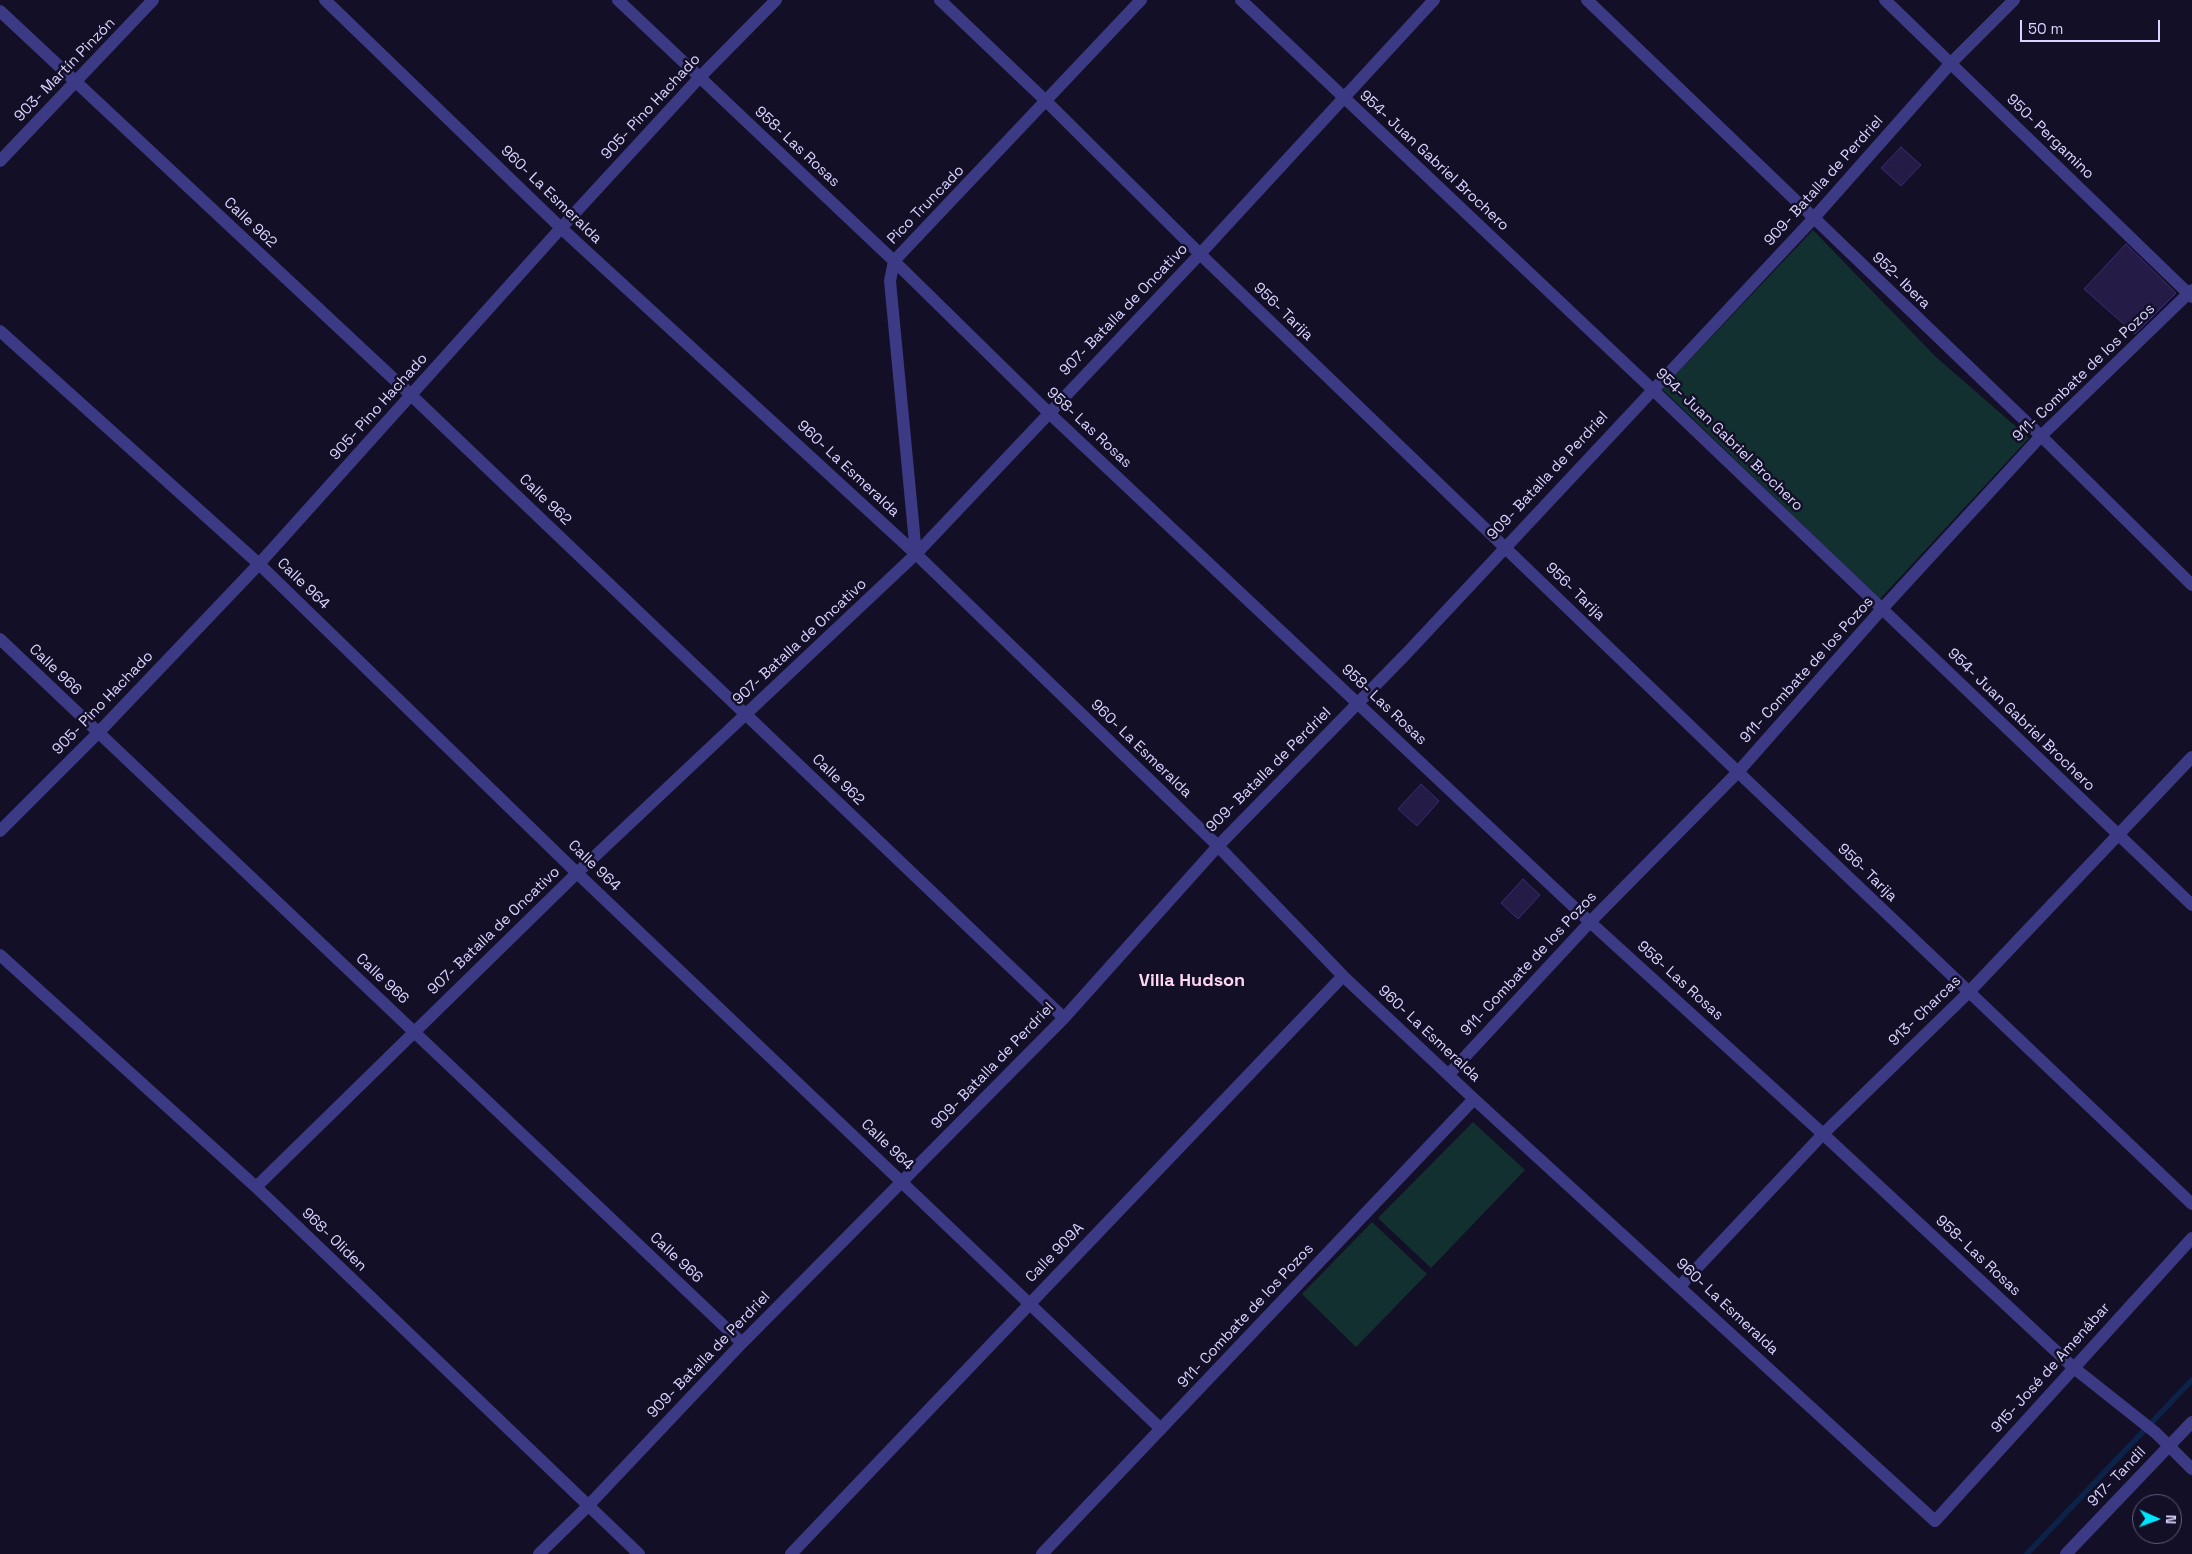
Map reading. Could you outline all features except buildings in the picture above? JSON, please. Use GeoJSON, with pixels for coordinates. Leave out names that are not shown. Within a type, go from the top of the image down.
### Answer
{"type":"FeatureCollection","features":[{"type":"Feature","properties":{"kind":"street","name":"903- Martín Pinzón"},"geometry":{"type":"LineString","coordinates":[[0,161],[76,84],[153,0]]}},
{"type":"Feature","properties":{"kind":"street","name":"960- La Esmeralda"},"geometry":{"type":"LineString","coordinates":[[325,0],[561,228],[916,554],[1218,846],[1343,976],[1474,1099],[1935,1520]]}},
{"type":"Feature","properties":{"kind":"street","name":"958- Las Rosas"},"geometry":{"type":"LineString","coordinates":[[618,0],[894,261],[1049,413],[1590,922],[1823,1134],[2074,1368],[2156,1433],[2169,1447]]}},
{"type":"Feature","properties":{"kind":"street","name":"905- Pino Hachado"},"geometry":{"type":"LineString","coordinates":[[0,830],[98,733],[259,564],[561,228],[700,77],[776,0]]}},
{"type":"Feature","properties":{"kind":"street","name":"956- Tarija"},"geometry":{"type":"LineString","coordinates":[[940,0],[1504,547],[1968,993],[2192,1204]]}},
{"type":"Feature","properties":{"kind":"street","name":"Pico Truncado"},"geometry":{"type":"LineString","coordinates":[[916,554],[890,281],[894,261],[1142,0]]}},
{"type":"Feature","properties":{"kind":"street","name":"954- Juan Gabriel Brochero"},"geometry":{"type":"LineString","coordinates":[[1242,0],[1343,98],[1652,388],[1881,610],[2192,905]]}},
{"type":"Feature","properties":{"kind":"street","name":"907- Batalla de Oncativo"},"geometry":{"type":"LineString","coordinates":[[256,1187],[578,873],[916,554],[1200,254],[1434,0]]}},
{"type":"Feature","properties":{"kind":"street","name":"952- Ibera"},"geometry":{"type":"LineString","coordinates":[[1587,0],[2041,436],[2192,585]]}},
{"type":"Feature","properties":{"kind":"street","name":"950- Pergamino"},"geometry":{"type":"LineString","coordinates":[[1885,0],[2191,294]]}},
{"type":"Feature","properties":{"kind":"street","name":"909- Batalla de Perdriel"},"geometry":{"type":"LineString","coordinates":[[539,1554],[587,1507],[742,1343],[1064,1018],[1218,846],[1358,703],[1652,388],[1813,219],[1951,63],[2014,0]]}},
{"type":"Feature","properties":{"kind":"street","name":"Calle 962"},"geometry":{"type":"LineString","coordinates":[[0,11],[412,396],[1064,1018]]}},
{"type":"Feature","properties":{"kind":"street","name":"911- Combate de los Pozos"},"geometry":{"type":"LineString","coordinates":[[1449,1074],[1590,922],[1738,772],[1881,610],[2041,436],[2191,294]]}},
{"type":"Feature","properties":{"kind":"street","name":"Calle 964"},"geometry":{"type":"LineString","coordinates":[[0,331],[259,564],[578,873],[1161,1429]]}},
{"type":"Feature","properties":{"kind":"street","name":"Calle 966"},"geometry":{"type":"LineString","coordinates":[[0,639],[742,1343]]}},
{"type":"Feature","properties":{"kind":"street","name":"913- Charcas"},"geometry":{"type":"LineString","coordinates":[[1680,1286],[1823,1134],[1968,993],[2192,757]]}},
{"type":"Feature","properties":{"kind":"street","name":"968- Oliden"},"geometry":{"type":"LineString","coordinates":[[0,956],[256,1187],[587,1507],[639,1554]]}},
{"type":"Feature","properties":{"kind":"street","name":"Calle 909A"},"geometry":{"type":"LineString","coordinates":[[791,1554],[1343,976]]}},
{"type":"Feature","properties":{"kind":"street","name":"911- Combate de los Pozos"},"geometry":{"type":"LineString","coordinates":[[1042,1554],[1474,1099]]}},
{"type":"Feature","properties":{"kind":"street","name":"915- José de Amenábar"},"geometry":{"type":"LineString","coordinates":[[1935,1520],[2192,1238]]}},
{"type":"Feature","properties":{"kind":"street","name":"917- Tandil"},"geometry":{"type":"LineString","coordinates":[[2066,1554],[2192,1422]]}},
{"type":"Feature","properties":{"kind":"street"},"geometry":{"type":"LineString","coordinates":[[2169,1447],[2192,1469]]}},
{"type":"Feature","properties":{"kind":"green space"},"geometry":{"type":"Polygon","coordinates":[[[1813,230],[1936,357],[2029,438],[1880,599],[1662,389],[1813,230]]]}},
{"type":"Feature","properties":{"kind":"green space"},"geometry":{"type":"Polygon","coordinates":[[[1473,1122],[1525,1170],[1431,1268],[1378,1218],[1473,1122]]]}},
{"type":"Feature","properties":{"kind":"green space"},"geometry":{"type":"Polygon","coordinates":[[[1372,1222],[1427,1274],[1356,1347],[1302,1294],[1372,1222]]]}},
{"type":"Feature","properties":{"kind":"waterway"},"geometry":{"type":"LineString","coordinates":[[2027,1554],[2192,1380]]}},
{"type":"Feature","properties":{"kind":"district","name":"Villa Hudson"},"geometry":{"type":"Point","coordinates":[1192,981]}}]}
